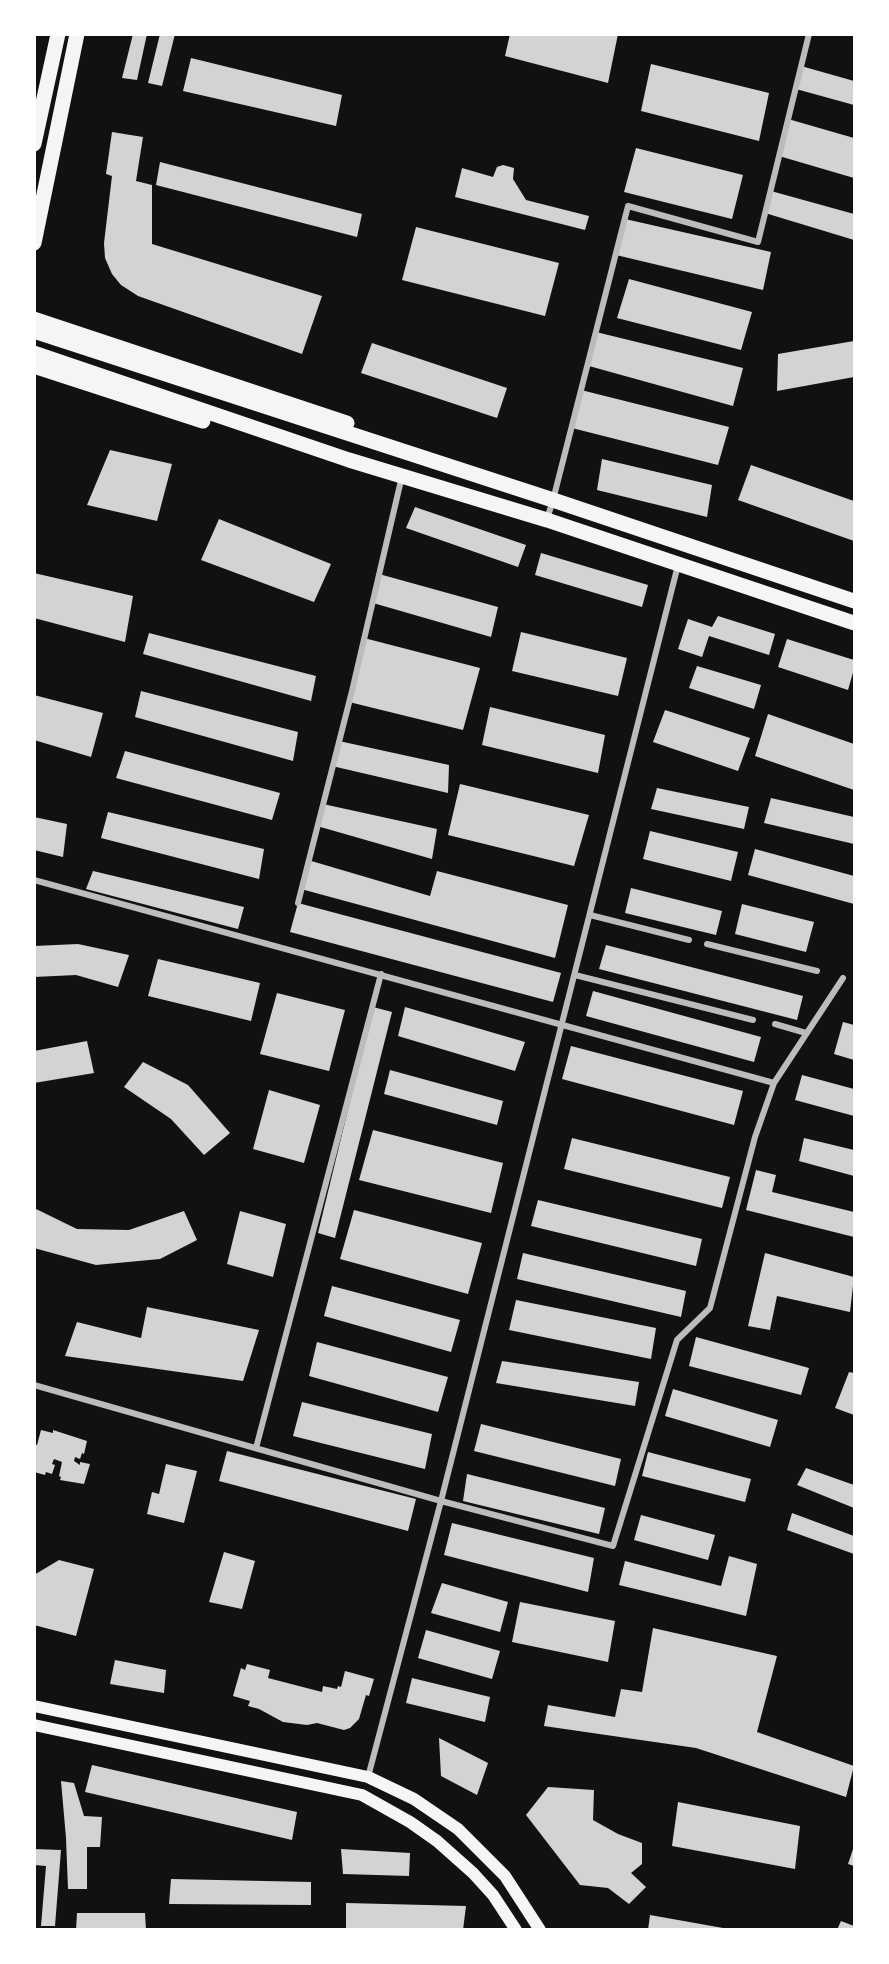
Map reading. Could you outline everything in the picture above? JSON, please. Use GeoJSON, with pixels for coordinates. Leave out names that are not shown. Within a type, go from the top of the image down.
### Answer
{"type":"FeatureCollection","features":[{"type":"Feature","properties":{"kind":"main road"},"geometry":{"type":"LineString","coordinates":[[34,144],[58,34]]}},
{"type":"Feature","properties":{"kind":"main road"},"geometry":{"type":"LineString","coordinates":[[34,243],[77,34]]}},
{"type":"Feature","properties":{"kind":"main road"},"geometry":{"type":"LineString","coordinates":[[34,319],[368,429],[407,454]]}},
{"type":"Feature","properties":{"kind":"main road"},"geometry":{"type":"LineString","coordinates":[[34,331],[855,601]]}},
{"type":"Feature","properties":{"kind":"main road"},"geometry":{"type":"LineString","coordinates":[[34,353],[349,460],[547,520],[855,623]]}},
{"type":"Feature","properties":{"kind":"main road"},"geometry":{"type":"LineString","coordinates":[[34,366],[354,471],[403,476]]}},
{"type":"Feature","properties":{"kind":"main road"},"geometry":{"type":"LineString","coordinates":[[34,1706],[368,1777],[414,1799],[458,1829],[505,1876],[540,1929]]}},
{"type":"Feature","properties":{"kind":"main road"},"geometry":{"type":"LineString","coordinates":[[34,1725],[362,1795],[410,1822],[437,1841],[473,1873],[516,1929]]}},
{"type":"Feature","properties":{"kind":"street"},"geometry":{"type":"LineString","coordinates":[[547,520],[628,206],[758,243],[809,34]]}},
{"type":"Feature","properties":{"kind":"street"},"geometry":{"type":"LineString","coordinates":[[298,903],[352,691],[403,476]]}},
{"type":"Feature","properties":{"kind":"street"},"geometry":{"type":"LineString","coordinates":[[368,1777],[441,1501],[678,564]]}},
{"type":"Feature","properties":{"kind":"street"},"geometry":{"type":"LineString","coordinates":[[34,880],[774,1083]]}},
{"type":"Feature","properties":{"kind":"street"},"geometry":{"type":"LineString","coordinates":[[590,915],[689,940]]}},
{"type":"Feature","properties":{"kind":"street"},"geometry":{"type":"LineString","coordinates":[[707,944],[817,971]]}},
{"type":"Feature","properties":{"kind":"street"},"geometry":{"type":"LineString","coordinates":[[256,1448],[381,974]]}},
{"type":"Feature","properties":{"kind":"street"},"geometry":{"type":"LineString","coordinates":[[574,975],[753,1020]]}},
{"type":"Feature","properties":{"kind":"street"},"geometry":{"type":"LineString","coordinates":[[34,1385],[441,1501],[613,1546],[677,1340],[710,1308],[755,1137],[774,1083],[843,978]]}},
{"type":"Feature","properties":{"kind":"street"},"geometry":{"type":"LineString","coordinates":[[775,1024],[806,1033]]}},
{"type":"Feature","properties":{"kind":"building"},"geometry":{"type":"Polygon","coordinates":[[[133,34],[147,34],[137,80],[122,78],[133,34]]]}},
{"type":"Feature","properties":{"kind":"building"},"geometry":{"type":"Polygon","coordinates":[[[160,34],[175,34],[162,86],[148,83],[160,34]]]}},
{"type":"Feature","properties":{"kind":"building"},"geometry":{"type":"Polygon","coordinates":[[[510,34],[618,34],[608,83],[505,56],[510,34]]]}},
{"type":"Feature","properties":{"kind":"building"},"geometry":{"type":"Polygon","coordinates":[[[191,58],[342,95],[336,126],[183,91],[191,58]]]}},
{"type":"Feature","properties":{"kind":"building"},"geometry":{"type":"Polygon","coordinates":[[[651,64],[769,93],[759,141],[641,111],[651,64]]]}},
{"type":"Feature","properties":{"kind":"building"},"geometry":{"type":"Polygon","coordinates":[[[801,66],[854,81],[854,105],[796,89],[801,66]]]}},
{"type":"Feature","properties":{"kind":"building"},"geometry":{"type":"Polygon","coordinates":[[[788,119],[854,138],[854,178],[779,156],[788,119]]]}},
{"type":"Feature","properties":{"kind":"building"},"geometry":{"type":"Polygon","coordinates":[[[112,132],[143,137],[136,181],[152,185],[152,244],[322,296],[302,354],[138,296],[121,285],[112,274],[105,258],[104,243],[112,176],[106,174],[112,132]]]}},
{"type":"Feature","properties":{"kind":"building"},"geometry":{"type":"Polygon","coordinates":[[[636,148],[743,175],[732,219],[624,192],[636,148]]]}},
{"type":"Feature","properties":{"kind":"building"},"geometry":{"type":"Polygon","coordinates":[[[160,162],[362,214],[357,237],[156,185],[160,162]]]}},
{"type":"Feature","properties":{"kind":"building"},"geometry":{"type":"Polygon","coordinates":[[[503,165],[514,168],[513,179],[526,200],[589,216],[585,230],[455,197],[462,168],[493,177],[497,167],[503,165]]]}},
{"type":"Feature","properties":{"kind":"building"},"geometry":{"type":"Polygon","coordinates":[[[771,191],[854,214],[854,240],[765,213],[771,191]]]}},
{"type":"Feature","properties":{"kind":"building"},"geometry":{"type":"Polygon","coordinates":[[[625,219],[771,252],[763,290],[616,255],[625,219]]]}},
{"type":"Feature","properties":{"kind":"building"},"geometry":{"type":"Polygon","coordinates":[[[416,227],[559,263],[545,316],[402,280],[416,227]]]}},
{"type":"Feature","properties":{"kind":"building"},"geometry":{"type":"Polygon","coordinates":[[[629,279],[752,312],[741,350],[617,318],[629,279]]]}},
{"type":"Feature","properties":{"kind":"building"},"geometry":{"type":"Polygon","coordinates":[[[596,332],[743,368],[733,406],[589,366],[596,332]]]}},
{"type":"Feature","properties":{"kind":"building"},"geometry":{"type":"Polygon","coordinates":[[[854,341],[854,377],[777,391],[778,354],[854,341]]]}},
{"type":"Feature","properties":{"kind":"building"},"geometry":{"type":"Polygon","coordinates":[[[372,343],[507,388],[497,418],[361,373],[372,343]]]}},
{"type":"Feature","properties":{"kind":"building"},"geometry":{"type":"Polygon","coordinates":[[[581,390],[729,427],[718,465],[572,428],[581,390]]]}},
{"type":"Feature","properties":{"kind":"building"},"geometry":{"type":"Polygon","coordinates":[[[110,450],[172,464],[157,521],[87,505],[110,450]]]}},
{"type":"Feature","properties":{"kind":"building"},"geometry":{"type":"Polygon","coordinates":[[[602,459],[712,485],[707,517],[597,490],[602,459]]]}},
{"type":"Feature","properties":{"kind":"building"},"geometry":{"type":"Polygon","coordinates":[[[751,465],[854,501],[854,541],[738,500],[751,465]]]}},
{"type":"Feature","properties":{"kind":"building"},"geometry":{"type":"Polygon","coordinates":[[[415,507],[526,545],[518,567],[406,528],[415,507]]]}},
{"type":"Feature","properties":{"kind":"building"},"geometry":{"type":"Polygon","coordinates":[[[219,519],[331,564],[314,602],[201,560],[219,519]]]}},
{"type":"Feature","properties":{"kind":"building"},"geometry":{"type":"Polygon","coordinates":[[[541,553],[648,585],[642,607],[535,575],[541,553]]]}},
{"type":"Feature","properties":{"kind":"building"},"geometry":{"type":"Polygon","coordinates":[[[34,573],[133,596],[125,642],[34,618],[34,573]]]}},
{"type":"Feature","properties":{"kind":"building"},"geometry":{"type":"Polygon","coordinates":[[[379,574],[498,607],[491,637],[373,603],[379,574]]]}},
{"type":"Feature","properties":{"kind":"building"},"geometry":{"type":"Polygon","coordinates":[[[718,616],[775,634],[769,655],[709,636],[702,657],[678,649],[688,619],[712,627],[718,616]]]}},
{"type":"Feature","properties":{"kind":"building"},"geometry":{"type":"Polygon","coordinates":[[[521,632],[627,658],[618,696],[512,671],[521,632]]]}},
{"type":"Feature","properties":{"kind":"building"},"geometry":{"type":"Polygon","coordinates":[[[149,633],[316,676],[311,701],[143,654],[149,633]]]}},
{"type":"Feature","properties":{"kind":"building"},"geometry":{"type":"Polygon","coordinates":[[[364,638],[480,668],[463,730],[349,702],[364,638]]]}},
{"type":"Feature","properties":{"kind":"building"},"geometry":{"type":"Polygon","coordinates":[[[787,639],[854,660],[848,690],[778,667],[787,639]]]}},
{"type":"Feature","properties":{"kind":"building"},"geometry":{"type":"Polygon","coordinates":[[[697,666],[761,685],[754,709],[689,688],[697,666]]]}},
{"type":"Feature","properties":{"kind":"building"},"geometry":{"type":"Polygon","coordinates":[[[141,691],[298,732],[293,761],[135,717],[141,691]]]}},
{"type":"Feature","properties":{"kind":"building"},"geometry":{"type":"Polygon","coordinates":[[[34,695],[103,713],[91,757],[34,740],[34,695]]]}},
{"type":"Feature","properties":{"kind":"building"},"geometry":{"type":"Polygon","coordinates":[[[490,707],[605,735],[598,773],[482,745],[490,707]]]}},
{"type":"Feature","properties":{"kind":"building"},"geometry":{"type":"Polygon","coordinates":[[[665,710],[750,738],[738,771],[653,742],[665,710]]]}},
{"type":"Feature","properties":{"kind":"building"},"geometry":{"type":"Polygon","coordinates":[[[768,714],[854,744],[854,790],[755,756],[768,714]]]}},
{"type":"Feature","properties":{"kind":"building"},"geometry":{"type":"Polygon","coordinates":[[[339,741],[449,765],[448,793],[332,766],[339,741]]]}},
{"type":"Feature","properties":{"kind":"building"},"geometry":{"type":"Polygon","coordinates":[[[125,751],[280,793],[272,820],[116,778],[125,751]]]}},
{"type":"Feature","properties":{"kind":"building"},"geometry":{"type":"Polygon","coordinates":[[[460,784],[589,815],[574,866],[448,835],[460,784]]]}},
{"type":"Feature","properties":{"kind":"building"},"geometry":{"type":"Polygon","coordinates":[[[657,788],[749,807],[744,829],[651,809],[657,788]]]}},
{"type":"Feature","properties":{"kind":"building"},"geometry":{"type":"Polygon","coordinates":[[[771,798],[854,817],[854,844],[764,823],[771,798]]]}},
{"type":"Feature","properties":{"kind":"building"},"geometry":{"type":"Polygon","coordinates":[[[323,804],[437,829],[432,859],[317,826],[323,804]]]}},
{"type":"Feature","properties":{"kind":"building"},"geometry":{"type":"Polygon","coordinates":[[[108,812],[264,849],[259,879],[101,838],[108,812]]]}},
{"type":"Feature","properties":{"kind":"building"},"geometry":{"type":"Polygon","coordinates":[[[34,817],[67,824],[63,857],[34,850],[34,817]]]}},
{"type":"Feature","properties":{"kind":"building"},"geometry":{"type":"Polygon","coordinates":[[[650,831],[738,852],[731,881],[643,859],[650,831]]]}},
{"type":"Feature","properties":{"kind":"building"},"geometry":{"type":"Polygon","coordinates":[[[755,849],[854,876],[854,904],[748,875],[755,849]]]}},
{"type":"Feature","properties":{"kind":"building"},"geometry":{"type":"Polygon","coordinates":[[[308,860],[430,896],[437,871],[568,905],[555,958],[301,889],[308,860]]]}},
{"type":"Feature","properties":{"kind":"building"},"geometry":{"type":"Polygon","coordinates":[[[93,871],[244,907],[238,929],[86,889],[93,871]]]}},
{"type":"Feature","properties":{"kind":"building"},"geometry":{"type":"Polygon","coordinates":[[[631,888],[722,911],[716,935],[625,913],[631,888]]]}},
{"type":"Feature","properties":{"kind":"building"},"geometry":{"type":"Polygon","coordinates":[[[298,903],[561,973],[553,1002],[290,932],[298,903]]]}},
{"type":"Feature","properties":{"kind":"building"},"geometry":{"type":"Polygon","coordinates":[[[742,904],[814,922],[806,952],[735,934],[742,904]]]}},
{"type":"Feature","properties":{"kind":"building"},"geometry":{"type":"Polygon","coordinates":[[[78,944],[129,955],[118,987],[76,975],[34,977],[34,946],[78,944]]]}},
{"type":"Feature","properties":{"kind":"building"},"geometry":{"type":"Polygon","coordinates":[[[606,945],[803,996],[797,1020],[599,969],[606,945]]]}},
{"type":"Feature","properties":{"kind":"building"},"geometry":{"type":"Polygon","coordinates":[[[158,959],[260,983],[251,1021],[148,996],[158,959]]]}},
{"type":"Feature","properties":{"kind":"building"},"geometry":{"type":"Polygon","coordinates":[[[593,991],[761,1037],[754,1062],[586,1016],[593,991]]]}},
{"type":"Feature","properties":{"kind":"building"},"geometry":{"type":"Polygon","coordinates":[[[277,993],[345,1010],[329,1071],[260,1054],[277,993]]]}},
{"type":"Feature","properties":{"kind":"building"},"geometry":{"type":"Polygon","coordinates":[[[373,1007],[392,1012],[335,1238],[318,1233],[373,1007]]]}},
{"type":"Feature","properties":{"kind":"building"},"geometry":{"type":"Polygon","coordinates":[[[405,1007],[525,1042],[515,1071],[398,1036],[405,1007]]]}},
{"type":"Feature","properties":{"kind":"building"},"geometry":{"type":"Polygon","coordinates":[[[843,1022],[854,1025],[854,1060],[834,1054],[843,1022]]]}},
{"type":"Feature","properties":{"kind":"building"},"geometry":{"type":"Polygon","coordinates":[[[87,1041],[94,1073],[34,1083],[34,1051],[87,1041]]]}},
{"type":"Feature","properties":{"kind":"building"},"geometry":{"type":"Polygon","coordinates":[[[571,1046],[743,1091],[734,1125],[562,1079],[571,1046]]]}},
{"type":"Feature","properties":{"kind":"building"},"geometry":{"type":"Polygon","coordinates":[[[143,1062],[188,1085],[230,1133],[204,1155],[171,1119],[124,1087],[143,1062]]]}},
{"type":"Feature","properties":{"kind":"building"},"geometry":{"type":"Polygon","coordinates":[[[390,1070],[503,1101],[497,1125],[384,1094],[390,1070]]]}},
{"type":"Feature","properties":{"kind":"building"},"geometry":{"type":"Polygon","coordinates":[[[802,1075],[854,1089],[854,1116],[795,1100],[802,1075]]]}},
{"type":"Feature","properties":{"kind":"building"},"geometry":{"type":"Polygon","coordinates":[[[269,1090],[320,1105],[304,1163],[253,1149],[269,1090]]]}},
{"type":"Feature","properties":{"kind":"building"},"geometry":{"type":"Polygon","coordinates":[[[373,1130],[503,1163],[491,1213],[359,1180],[373,1130]]]}},
{"type":"Feature","properties":{"kind":"building"},"geometry":{"type":"Polygon","coordinates":[[[572,1138],[730,1177],[722,1208],[564,1169],[572,1138]]]}},
{"type":"Feature","properties":{"kind":"building"},"geometry":{"type":"Polygon","coordinates":[[[804,1138],[854,1150],[854,1176],[799,1161],[804,1138]]]}},
{"type":"Feature","properties":{"kind":"building"},"geometry":{"type":"Polygon","coordinates":[[[756,1170],[776,1175],[772,1192],[854,1212],[854,1237],[746,1210],[756,1170]]]}},
{"type":"Feature","properties":{"kind":"building"},"geometry":{"type":"Polygon","coordinates":[[[538,1200],[702,1239],[696,1266],[531,1226],[538,1200]]]}},
{"type":"Feature","properties":{"kind":"building"},"geometry":{"type":"Polygon","coordinates":[[[34,1208],[77,1229],[129,1230],[184,1211],[197,1240],[160,1259],[96,1265],[34,1248],[34,1208]]]}},
{"type":"Feature","properties":{"kind":"building"},"geometry":{"type":"Polygon","coordinates":[[[354,1210],[482,1243],[468,1294],[340,1259],[354,1210]]]}},
{"type":"Feature","properties":{"kind":"building"},"geometry":{"type":"Polygon","coordinates":[[[240,1211],[286,1224],[273,1277],[227,1264],[240,1211]]]}},
{"type":"Feature","properties":{"kind":"building"},"geometry":{"type":"Polygon","coordinates":[[[523,1253],[686,1291],[681,1317],[517,1279],[523,1253]]]}},
{"type":"Feature","properties":{"kind":"building"},"geometry":{"type":"Polygon","coordinates":[[[765,1253],[854,1277],[850,1312],[777,1296],[770,1330],[748,1326],[765,1253]]]}},
{"type":"Feature","properties":{"kind":"building"},"geometry":{"type":"Polygon","coordinates":[[[332,1286],[460,1320],[451,1352],[324,1316],[332,1286]]]}},
{"type":"Feature","properties":{"kind":"building"},"geometry":{"type":"Polygon","coordinates":[[[516,1300],[656,1328],[651,1359],[509,1330],[516,1300]]]}},
{"type":"Feature","properties":{"kind":"building"},"geometry":{"type":"Polygon","coordinates":[[[147,1307],[259,1330],[243,1381],[65,1356],[77,1322],[141,1338],[147,1307]]]}},
{"type":"Feature","properties":{"kind":"building"},"geometry":{"type":"Polygon","coordinates":[[[696,1337],[809,1368],[801,1395],[689,1366],[696,1337]]]}},
{"type":"Feature","properties":{"kind":"building"},"geometry":{"type":"Polygon","coordinates":[[[317,1342],[448,1377],[438,1412],[309,1376],[317,1342]]]}},
{"type":"Feature","properties":{"kind":"building"},"geometry":{"type":"Polygon","coordinates":[[[502,1361],[639,1382],[635,1406],[496,1383],[502,1361]]]}},
{"type":"Feature","properties":{"kind":"building"},"geometry":{"type":"Polygon","coordinates":[[[849,1372],[854,1373],[854,1415],[835,1408],[849,1372]]]}},
{"type":"Feature","properties":{"kind":"building"},"geometry":{"type":"Polygon","coordinates":[[[673,1389],[778,1420],[770,1447],[665,1416],[673,1389]]]}},
{"type":"Feature","properties":{"kind":"building"},"geometry":{"type":"Polygon","coordinates":[[[302,1402],[432,1434],[425,1469],[293,1436],[302,1402]]]}},
{"type":"Feature","properties":{"kind":"building"},"geometry":{"type":"Polygon","coordinates":[[[481,1424],[621,1459],[615,1486],[474,1451],[481,1424]]]}},
{"type":"Feature","properties":{"kind":"building"},"geometry":{"type":"Polygon","coordinates":[[[41,1430],[53,1433],[53,1430],[87,1441],[84,1454],[82,1453],[80,1459],[75,1457],[74,1461],[80,1465],[80,1462],[90,1464],[84,1484],[60,1480],[62,1462],[54,1459],[52,1474],[34,1472],[34,1444],[37,1445],[41,1430]]]}},
{"type":"Feature","properties":{"kind":"building"},"geometry":{"type":"Polygon","coordinates":[[[227,1451],[416,1499],[408,1531],[219,1481],[227,1451]]]}},
{"type":"Feature","properties":{"kind":"building"},"geometry":{"type":"Polygon","coordinates":[[[648,1452],[751,1479],[745,1502],[642,1476],[648,1452]]]}},
{"type":"Feature","properties":{"kind":"building"},"geometry":{"type":"Polygon","coordinates":[[[166,1464],[197,1471],[184,1523],[147,1514],[152,1492],[159,1494],[166,1464]]]}},
{"type":"Feature","properties":{"kind":"building"},"geometry":{"type":"Polygon","coordinates":[[[806,1468],[854,1485],[854,1508],[797,1485],[806,1468]]]}},
{"type":"Feature","properties":{"kind":"building"},"geometry":{"type":"Polygon","coordinates":[[[467,1474],[605,1508],[599,1534],[463,1501],[467,1474]]]}},
{"type":"Feature","properties":{"kind":"building"},"geometry":{"type":"Polygon","coordinates":[[[792,1513],[854,1536],[854,1554],[787,1530],[792,1513]]]}},
{"type":"Feature","properties":{"kind":"building"},"geometry":{"type":"Polygon","coordinates":[[[641,1515],[715,1535],[708,1560],[634,1540],[641,1515]]]}},
{"type":"Feature","properties":{"kind":"building"},"geometry":{"type":"Polygon","coordinates":[[[452,1523],[594,1558],[588,1592],[444,1555],[452,1523]]]}},
{"type":"Feature","properties":{"kind":"building"},"geometry":{"type":"Polygon","coordinates":[[[224,1552],[255,1561],[242,1609],[209,1602],[224,1552]]]}},
{"type":"Feature","properties":{"kind":"building"},"geometry":{"type":"Polygon","coordinates":[[[729,1556],[757,1564],[746,1616],[619,1585],[625,1561],[721,1586],[729,1556]]]}},
{"type":"Feature","properties":{"kind":"building"},"geometry":{"type":"Polygon","coordinates":[[[59,1560],[94,1569],[76,1636],[34,1625],[34,1575],[59,1560]]]}},
{"type":"Feature","properties":{"kind":"building"},"geometry":{"type":"Polygon","coordinates":[[[442,1583],[508,1602],[500,1632],[431,1613],[442,1583]]]}},
{"type":"Feature","properties":{"kind":"building"},"geometry":{"type":"Polygon","coordinates":[[[520,1602],[615,1621],[608,1662],[512,1642],[520,1602]]]}},
{"type":"Feature","properties":{"kind":"building"},"geometry":{"type":"Polygon","coordinates":[[[653,1628],[777,1656],[757,1732],[854,1766],[846,1797],[696,1748],[544,1726],[548,1705],[615,1717],[621,1689],[642,1692],[653,1628]]]}},
{"type":"Feature","properties":{"kind":"building"},"geometry":{"type":"Polygon","coordinates":[[[426,1630],[500,1651],[492,1679],[418,1658],[426,1630]]]}},
{"type":"Feature","properties":{"kind":"building"},"geometry":{"type":"Polygon","coordinates":[[[115,1660],[166,1670],[164,1693],[110,1684],[115,1660]]]}},
{"type":"Feature","properties":{"kind":"building"},"geometry":{"type":"Polygon","coordinates":[[[247,1664],[270,1670],[268,1678],[322,1692],[323,1686],[337,1689],[338,1686],[341,1687],[345,1671],[374,1679],[369,1696],[366,1695],[359,1719],[350,1728],[344,1730],[317,1723],[307,1725],[283,1722],[259,1709],[248,1706],[250,1701],[233,1696],[241,1668],[245,1670],[247,1664]]]}},
{"type":"Feature","properties":{"kind":"building"},"geometry":{"type":"Polygon","coordinates":[[[412,1678],[490,1697],[485,1722],[406,1703],[412,1678]]]}},
{"type":"Feature","properties":{"kind":"building"},"geometry":{"type":"Polygon","coordinates":[[[439,1738],[488,1763],[477,1795],[441,1776],[439,1738]]]}},
{"type":"Feature","properties":{"kind":"building"},"geometry":{"type":"Polygon","coordinates":[[[92,1765],[297,1812],[292,1840],[85,1792],[92,1765]]]}},
{"type":"Feature","properties":{"kind":"building"},"geometry":{"type":"Polygon","coordinates":[[[61,1781],[74,1783],[84,1816],[102,1817],[100,1847],[87,1847],[87,1889],[68,1889],[61,1781]]]}},
{"type":"Feature","properties":{"kind":"building"},"geometry":{"type":"Polygon","coordinates":[[[548,1787],[594,1790],[593,1820],[618,1834],[642,1843],[642,1864],[631,1873],[646,1887],[629,1904],[608,1888],[580,1885],[526,1815],[548,1787]]]}},
{"type":"Feature","properties":{"kind":"building"},"geometry":{"type":"Polygon","coordinates":[[[678,1802],[800,1826],[795,1869],[672,1846],[678,1802]]]}},
{"type":"Feature","properties":{"kind":"building"},"geometry":{"type":"Polygon","coordinates":[[[854,1846],[854,1866],[848,1864],[854,1846]]]}},
{"type":"Feature","properties":{"kind":"building"},"geometry":{"type":"Polygon","coordinates":[[[34,1849],[61,1850],[55,1926],[41,1926],[46,1866],[34,1865],[34,1849]]]}},
{"type":"Feature","properties":{"kind":"building"},"geometry":{"type":"Polygon","coordinates":[[[341,1849],[410,1853],[409,1876],[343,1874],[341,1849]]]}},
{"type":"Feature","properties":{"kind":"building"},"geometry":{"type":"Polygon","coordinates":[[[171,1879],[311,1882],[311,1905],[169,1904],[171,1879]]]}},
{"type":"Feature","properties":{"kind":"building"},"geometry":{"type":"Polygon","coordinates":[[[346,1903],[466,1906],[463,1930],[346,1929],[346,1903]]]}},
{"type":"Feature","properties":{"kind":"building"},"geometry":{"type":"Polygon","coordinates":[[[77,1913],[145,1913],[146,1930],[76,1930],[77,1913]]]}},
{"type":"Feature","properties":{"kind":"building"},"geometry":{"type":"Polygon","coordinates":[[[650,1915],[723,1928],[723,1930],[648,1930],[650,1915]]]}},
{"type":"Feature","properties":{"kind":"building"},"geometry":{"type":"Polygon","coordinates":[[[841,1921],[854,1926],[854,1930],[837,1930],[841,1921]]]}}]}
